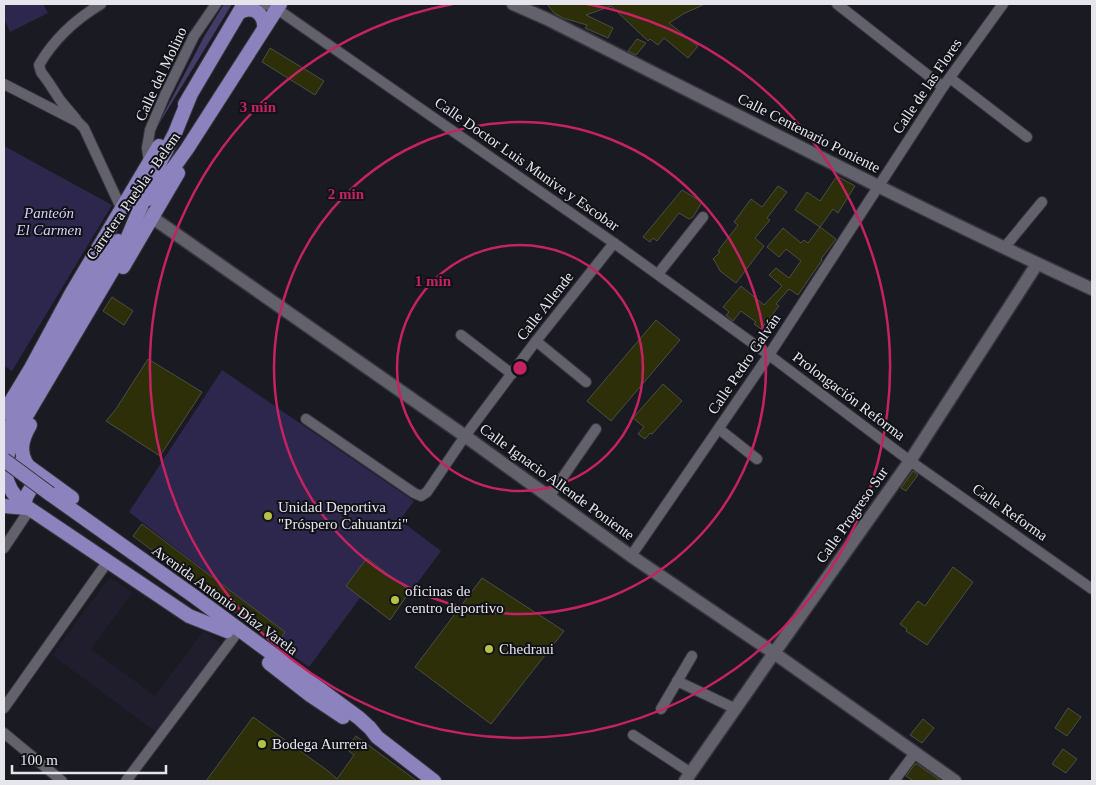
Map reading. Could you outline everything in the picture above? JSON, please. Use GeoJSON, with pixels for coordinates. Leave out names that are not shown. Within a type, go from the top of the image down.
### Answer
{"type":"FeatureCollection","features":[{"type":"Feature","properties":{"kind":"main road","name":"Carretera Puebla - Belem"},"geometry":{"type":"LineString","coordinates":[[140,209],[162,183],[187,148],[264,28],[274,5]]}},
{"type":"Feature","properties":{"kind":"main road","name":"Carretera Puebla - Belem"},"geometry":{"type":"LineString","coordinates":[[6,407],[71,294],[242,8]]}},
{"type":"Feature","properties":{"kind":"main road"},"geometry":{"type":"LineString","coordinates":[[242,8],[258,12],[264,19],[264,28]]}},
{"type":"Feature","properties":{"kind":"main road"},"geometry":{"type":"LineString","coordinates":[[190,96],[112,271],[5,455],[6,479],[13,494],[27,507],[190,616],[231,634]]}},
{"type":"Feature","properties":{"kind":"main road"},"geometry":{"type":"LineString","coordinates":[[28,466],[22,453],[22,442],[30,424],[174,181],[180,170],[187,148]]}},
{"type":"Feature","properties":{"kind":"main road"},"geometry":{"type":"LineString","coordinates":[[5,455],[24,437]]}},
{"type":"Feature","properties":{"kind":"main road"},"geometry":{"type":"LineString","coordinates":[[5,455],[28,466],[170,569],[195,597]]}},
{"type":"Feature","properties":{"kind":"main road"},"geometry":{"type":"LineString","coordinates":[[5,455],[48,498]]}},
{"type":"Feature","properties":{"kind":"main road"},"geometry":{"type":"LineString","coordinates":[[27,507],[25,499],[31,488],[44,478]]}},
{"type":"Feature","properties":{"kind":"main road","name":"Avenida Antonio Díaz Varela"},"geometry":{"type":"LineString","coordinates":[[48,498],[195,597],[359,718],[377,737],[434,781]]}},
{"type":"Feature","properties":{"kind":"main road","name":"Avenida Antonio Díaz Varela"},"geometry":{"type":"LineString","coordinates":[[48,498],[310,695],[366,733],[377,737]]}},
{"type":"Feature","properties":{"kind":"main road"},"geometry":{"type":"LineString","coordinates":[[4,506],[27,507]]}},
{"type":"Feature","properties":{"kind":"street"},"geometry":{"type":"LineString","coordinates":[[101,4],[85,14],[64,32],[39,65],[41,72],[60,100],[89,136],[122,210]]}},
{"type":"Feature","properties":{"kind":"street","name":"Calle del Molino"},"geometry":{"type":"LineString","coordinates":[[149,163],[147,148],[150,130],[194,36],[216,4]]}},
{"type":"Feature","properties":{"kind":"street","name":"Calle Centenario Poniente"},"geometry":{"type":"LineString","coordinates":[[513,4],[548,19],[1004,248],[1092,289]]}},
{"type":"Feature","properties":{"kind":"street"},"geometry":{"type":"LineString","coordinates":[[836,4],[943,87]]}},
{"type":"Feature","properties":{"kind":"street","name":"Calle de las Flores"},"geometry":{"type":"LineString","coordinates":[[879,186],[943,87],[1003,4]]}},
{"type":"Feature","properties":{"kind":"street","name":"Calle Doctor Luis Munive y Escobar"},"geometry":{"type":"LineString","coordinates":[[274,5],[770,354]]}},
{"type":"Feature","properties":{"kind":"street"},"geometry":{"type":"LineString","coordinates":[[950,78],[1027,137]]}},
{"type":"Feature","properties":{"kind":"street"},"geometry":{"type":"LineString","coordinates":[[4,84],[78,122]]}},
{"type":"Feature","properties":{"kind":"street","name":"Calle Pedro Galván"},"geometry":{"type":"LineString","coordinates":[[631,556],[770,354],[879,186]]}},
{"type":"Feature","properties":{"kind":"street"},"geometry":{"type":"LineString","coordinates":[[1004,248],[1042,202]]}},
{"type":"Feature","properties":{"kind":"street","name":"Calle Ignacio Allende Poniente"},"geometry":{"type":"LineString","coordinates":[[140,209],[465,436],[631,556],[774,653],[955,781]]}},
{"type":"Feature","properties":{"kind":"street"},"geometry":{"type":"LineString","coordinates":[[658,274],[704,217]]}},
{"type":"Feature","properties":{"kind":"street","name":"Calle Allende"},"geometry":{"type":"LineString","coordinates":[[306,419],[421,496],[427,492],[465,436],[614,243]]}},
{"type":"Feature","properties":{"kind":"street","name":"Calle Progreso Sur"},"geometry":{"type":"LineString","coordinates":[[688,777],[910,461],[1037,264]]}},
{"type":"Feature","properties":{"kind":"street"},"geometry":{"type":"LineString","coordinates":[[461,335],[512,374]]}},
{"type":"Feature","properties":{"kind":"street"},"geometry":{"type":"LineString","coordinates":[[536,342],[586,382]]}},
{"type":"Feature","properties":{"kind":"street","name":"Prolongación Reforma"},"geometry":{"type":"LineString","coordinates":[[770,354],[910,461]]}},
{"type":"Feature","properties":{"kind":"street"},"geometry":{"type":"LineString","coordinates":[[549,497],[596,429]]}},
{"type":"Feature","properties":{"kind":"street"},"geometry":{"type":"LineString","coordinates":[[719,429],[757,459]]}},
{"type":"Feature","properties":{"kind":"street","name":"Calle Reforma"},"geometry":{"type":"LineString","coordinates":[[910,461],[1092,589]]}},
{"type":"Feature","properties":{"kind":"street"},"geometry":{"type":"LineString","coordinates":[[4,548],[27,507]]}},
{"type":"Feature","properties":{"kind":"street"},"geometry":{"type":"LineString","coordinates":[[4,708],[108,561]]}},
{"type":"Feature","properties":{"kind":"street"},"geometry":{"type":"LineString","coordinates":[[126,781],[231,634]]}},
{"type":"Feature","properties":{"kind":"street"},"geometry":{"type":"LineString","coordinates":[[661,709],[692,656]]}},
{"type":"Feature","properties":{"kind":"street"},"geometry":{"type":"LineString","coordinates":[[677,681],[736,709]]}},
{"type":"Feature","properties":{"kind":"street"},"geometry":{"type":"LineString","coordinates":[[4,733],[62,781]]}},
{"type":"Feature","properties":{"kind":"street"},"geometry":{"type":"LineString","coordinates":[[633,734],[688,777]]}},
{"type":"Feature","properties":{"kind":"street"},"geometry":{"type":"LineString","coordinates":[[894,781],[915,753]]}},
{"type":"Feature","properties":{"kind":"shaded area"},"geometry":{"type":"Polygon","coordinates":[[[224,4],[232,4],[154,132],[205,35],[224,4]]]}},
{"type":"Feature","properties":{"kind":"shaded area"},"geometry":{"type":"Polygon","coordinates":[[[110,577],[132,593],[91,649],[155,696],[204,631],[222,645],[156,732],[52,655],[110,577]]]}},
{"type":"Feature","properties":{"kind":"green space"},"geometry":{"type":"Polygon","coordinates":[[[4,4],[43,4],[48,13],[10,32],[4,18],[4,4]]]}},
{"type":"Feature","properties":{"kind":"green space","name":"Panteón El Carmen"},"geometry":{"type":"Polygon","coordinates":[[[4,146],[112,205],[12,371],[4,366],[4,146]]]}},
{"type":"Feature","properties":{"kind":"green space","name":"Unidad Deportiva \"Próspero Cahuantzi\""},"geometry":{"type":"Polygon","coordinates":[[[222,370],[414,501],[400,520],[441,551],[390,620],[360,598],[309,667],[277,644],[284,632],[129,512],[222,370]]]}},
{"type":"Feature","properties":{"kind":"building"},"geometry":{"type":"Polygon","coordinates":[[[547,4],[705,4],[669,23],[698,46],[688,58],[664,38],[658,45],[650,39],[648,41],[611,6],[586,15],[613,28],[608,38],[585,28],[587,25],[563,18],[554,13],[547,4]]]}},
{"type":"Feature","properties":{"kind":"building"},"geometry":{"type":"Polygon","coordinates":[[[637,39],[646,43],[636,55],[628,51],[637,39]]]}},
{"type":"Feature","properties":{"kind":"building"},"geometry":{"type":"Polygon","coordinates":[[[270,48],[324,81],[315,95],[262,62],[270,48]]]}},
{"type":"Feature","properties":{"kind":"building"},"geometry":{"type":"Polygon","coordinates":[[[837,176],[855,186],[838,213],[833,209],[820,227],[795,210],[807,192],[820,201],[837,176]]]}},
{"type":"Feature","properties":{"kind":"building"},"geometry":{"type":"Polygon","coordinates":[[[778,186],[787,192],[767,218],[770,220],[755,238],[764,246],[736,283],[720,271],[713,259],[738,225],[734,222],[751,199],[762,207],[778,186]]]}},
{"type":"Feature","properties":{"kind":"building"},"geometry":{"type":"Polygon","coordinates":[[[682,190],[702,202],[693,217],[689,219],[679,213],[657,241],[653,238],[650,242],[643,237],[682,190]]]}},
{"type":"Feature","properties":{"kind":"building"},"geometry":{"type":"Polygon","coordinates":[[[820,227],[836,239],[798,295],[789,289],[776,304],[779,306],[761,329],[754,324],[756,322],[741,311],[733,321],[726,315],[729,312],[723,307],[741,286],[764,305],[782,286],[769,275],[776,268],[789,278],[801,261],[786,249],[779,257],[767,247],[783,228],[801,243],[804,240],[808,243],[820,227]]]}},
{"type":"Feature","properties":{"kind":"building"},"geometry":{"type":"Polygon","coordinates":[[[112,297],[133,311],[124,325],[103,311],[112,297]]]}},
{"type":"Feature","properties":{"kind":"building"},"geometry":{"type":"Polygon","coordinates":[[[656,320],[680,340],[611,421],[587,401],[656,320]]]}},
{"type":"Feature","properties":{"kind":"building"},"geometry":{"type":"Polygon","coordinates":[[[148,359],[202,392],[160,456],[106,421],[116,409],[148,359]]]}},
{"type":"Feature","properties":{"kind":"building"},"geometry":{"type":"Polygon","coordinates":[[[663,384],[682,401],[652,434],[650,433],[645,439],[638,434],[644,427],[633,418],[663,384]]]}},
{"type":"Feature","properties":{"kind":"building"},"geometry":{"type":"Polygon","coordinates":[[[913,471],[918,475],[906,491],[901,488],[913,471]]]}},
{"type":"Feature","properties":{"kind":"building"},"geometry":{"type":"Polygon","coordinates":[[[142,524],[285,632],[277,644],[133,536],[142,524]]]}},
{"type":"Feature","properties":{"kind":"building"},"geometry":{"type":"Polygon","coordinates":[[[367,558],[410,591],[390,620],[346,586],[367,558]]]}},
{"type":"Feature","properties":{"kind":"building"},"geometry":{"type":"Polygon","coordinates":[[[953,567],[973,582],[927,645],[906,631],[907,629],[900,624],[918,601],[925,606],[953,567]]]}},
{"type":"Feature","properties":{"kind":"building","name":"Chedraui"},"geometry":{"type":"Polygon","coordinates":[[[482,578],[564,631],[491,724],[415,667],[482,578]]]}},
{"type":"Feature","properties":{"kind":"building"},"geometry":{"type":"Polygon","coordinates":[[[1068,708],[1081,717],[1067,736],[1055,728],[1068,708]]]}},
{"type":"Feature","properties":{"kind":"building","name":"Bodega Aurrera"},"geometry":{"type":"Polygon","coordinates":[[[253,717],[337,779],[354,755],[346,749],[356,736],[417,781],[206,781],[253,717]]]}},
{"type":"Feature","properties":{"kind":"building"},"geometry":{"type":"Polygon","coordinates":[[[923,719],[934,728],[922,743],[910,735],[923,719]]]}},
{"type":"Feature","properties":{"kind":"building"},"geometry":{"type":"Polygon","coordinates":[[[1063,749],[1077,759],[1066,773],[1052,764],[1063,749]]]}},
{"type":"Feature","properties":{"kind":"building"},"geometry":{"type":"Polygon","coordinates":[[[915,764],[941,781],[913,781],[906,776],[915,764]]]}},
{"type":"Feature","properties":{"kind":"place","name":"Unidad Deportiva \"Próspero Cahuantzi\""},"geometry":{"type":"Point","coordinates":[268,516]}},
{"type":"Feature","properties":{"kind":"place","name":"oficinas de centro deportivo"},"geometry":{"type":"Point","coordinates":[395,600]}},
{"type":"Feature","properties":{"kind":"place","name":"Chedraui"},"geometry":{"type":"Point","coordinates":[489,649]}},
{"type":"Feature","properties":{"kind":"place","name":"Bodega Aurrera"},"geometry":{"type":"Point","coordinates":[262,744]}}]}
